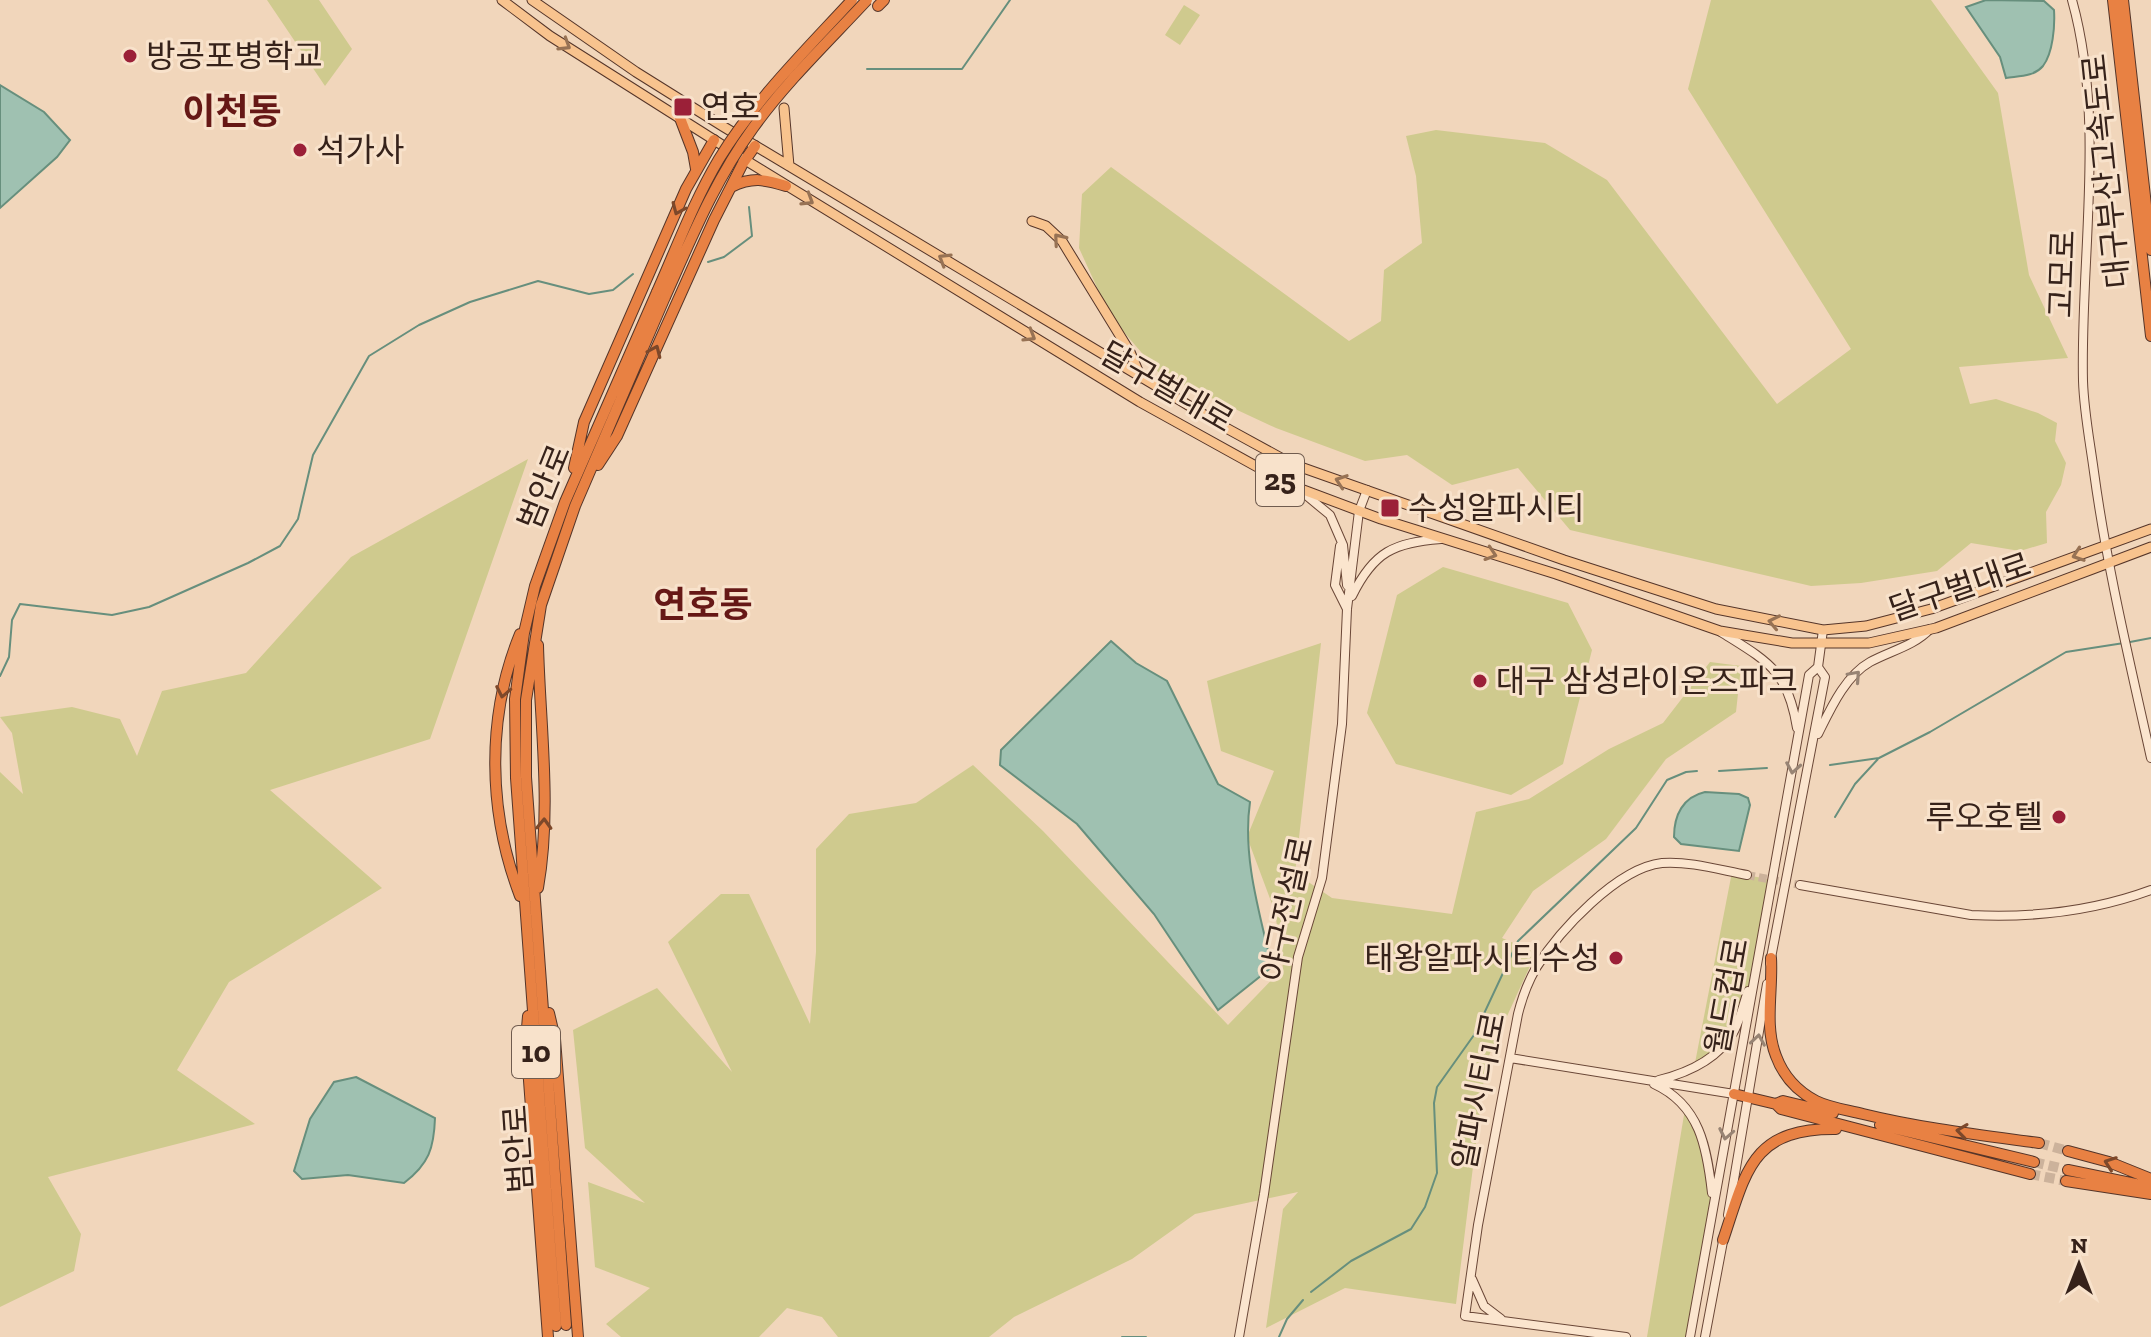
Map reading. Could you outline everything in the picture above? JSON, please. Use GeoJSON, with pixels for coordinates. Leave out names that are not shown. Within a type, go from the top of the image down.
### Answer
{"type":"FeatureCollection","features":[{"type":"Feature","properties":{"kind":"highway","name":"10"},"geometry":{"type":"LineString","coordinates":[[661,294],[699,197],[733,139],[772,87],[852,0]]}},
{"type":"Feature","properties":{"kind":"highway","name":"10"},"geometry":{"type":"LineString","coordinates":[[661,294],[718,183],[752,129],[867,0]]}},
{"type":"Feature","properties":{"kind":"highway","name":"대구부산고속도로"},"geometry":{"type":"LineString","coordinates":[[2113,0],[2151,336]]}},
{"type":"Feature","properties":{"kind":"highway","name":"대구부산고속도로"},"geometry":{"type":"LineString","coordinates":[[2123,0],[2151,250]]}},
{"type":"Feature","properties":{"kind":"highway"},"geometry":{"type":"LineString","coordinates":[[680,118],[693,152],[696,172]]}},
{"type":"Feature","properties":{"kind":"highway"},"geometry":{"type":"LineString","coordinates":[[575,492],[584,422],[696,172],[714,140]]}},
{"type":"Feature","properties":{"kind":"highway"},"geometry":{"type":"LineString","coordinates":[[575,492],[617,436],[729,188],[755,146]]}},
{"type":"Feature","properties":{"kind":"highway"},"geometry":{"type":"LineString","coordinates":[[729,188],[760,178],[786,186]]}},
{"type":"Feature","properties":{"kind":"highway","name":"범안로"},"geometry":{"type":"LineString","coordinates":[[562,1333],[515,699],[548,547],[661,294]]}},
{"type":"Feature","properties":{"kind":"highway"},"geometry":{"type":"LineString","coordinates":[[530,905],[543,860],[545,792],[532,619]]}},
{"type":"Feature","properties":{"kind":"highway"},"geometry":{"type":"LineString","coordinates":[[530,905],[510,869],[494,768],[501,694],[510,658],[532,619]]}},
{"type":"Feature","properties":{"kind":"highway"},"geometry":{"type":"LineString","coordinates":[[1771,958],[1770,1026],[1773,1048],[1785,1075],[1807,1096],[1828,1106],[1884,1119],[2039,1143]]}},
{"type":"Feature","properties":{"kind":"highway"},"geometry":{"type":"LineString","coordinates":[[537,988],[555,1039],[562,1333]]}},
{"type":"Feature","properties":{"kind":"highway"},"geometry":{"type":"LineString","coordinates":[[1734,1094],[1853,1129],[2030,1174]]}},
{"type":"Feature","properties":{"kind":"highway"},"geometry":{"type":"LineString","coordinates":[[1776,1104],[1783,1101],[2034,1162]]}},
{"type":"Feature","properties":{"kind":"highway"},"geometry":{"type":"LineString","coordinates":[[1723,1240],[1745,1175],[1765,1149],[1796,1132],[1853,1129]]}},
{"type":"Feature","properties":{"kind":"highway"},"geometry":{"type":"LineString","coordinates":[[2068,1151],[2109,1162],[2151,1179]]}},
{"type":"Feature","properties":{"kind":"highway"},"geometry":{"type":"LineString","coordinates":[[2151,1187],[2067,1175],[2151,1194]]}},
{"type":"Feature","properties":{"kind":"main road","name":"달구벌대로"},"geometry":{"type":"LineString","coordinates":[[502,0],[550,36],[786,186],[1230,454],[1298,488],[1359,511],[1720,631],[1760,639],[1821,645],[1869,643],[1930,629],[2151,547]]}},
{"type":"Feature","properties":{"kind":"main road","name":"달구벌대로"},"geometry":{"type":"LineString","coordinates":[[532,0],[636,72],[755,146],[1141,378],[1292,464],[1564,560],[1716,609],[1823,630],[1866,626],[1931,609],[2151,529]]}},
{"type":"Feature","properties":{"kind":"main road","name":"고모로"},"geometry":{"type":"LineString","coordinates":[[2072,0],[2084,64],[2088,138],[2089,230],[2083,384],[2105,548]]}},
{"type":"Feature","properties":{"kind":"main road"},"geometry":{"type":"LineString","coordinates":[[784,108],[789,166]]}},
{"type":"Feature","properties":{"kind":"main road"},"geometry":{"type":"LineString","coordinates":[[1032,221],[1046,226],[1062,241],[1130,352],[1141,378]]}},
{"type":"Feature","properties":{"kind":"main road"},"geometry":{"type":"LineString","coordinates":[[1298,488],[1330,515],[1341,537],[1348,606]]}},
{"type":"Feature","properties":{"kind":"main road","name":"야구전설로"},"geometry":{"type":"LineString","coordinates":[[1239,1337],[1264,1194],[1298,957],[1322,876],[1342,724],[1348,606],[1359,511],[1367,490]]}},
{"type":"Feature","properties":{"kind":"main road"},"geometry":{"type":"LineString","coordinates":[[1348,606],[1368,567],[1384,552],[1412,542],[1445,539]]}},
{"type":"Feature","properties":{"kind":"main road"},"geometry":{"type":"LineString","coordinates":[[2105,548],[2151,758]]}},
{"type":"Feature","properties":{"kind":"main road"},"geometry":{"type":"LineString","coordinates":[[1814,742],[1843,690],[1859,670],[1876,659],[1920,641],[1930,629]]}},
{"type":"Feature","properties":{"kind":"main road","name":"월드컵로"},"geometry":{"type":"LineString","coordinates":[[1690,1337],[1809,675],[1818,667],[1823,630]]}},
{"type":"Feature","properties":{"kind":"main road"},"geometry":{"type":"LineString","coordinates":[[1720,631],[1775,669],[1790,693],[1798,737]]}},
{"type":"Feature","properties":{"kind":"main road","name":"월드컵로"},"geometry":{"type":"LineString","coordinates":[[1705,1337],[1771,958],[1825,677],[1818,667]]}},
{"type":"Feature","properties":{"kind":"main road"},"geometry":{"type":"LineString","coordinates":[[1806,692],[1813,689],[1819,708]]}},
{"type":"Feature","properties":{"kind":"main road","name":"알파시티1로"},"geometry":{"type":"LineString","coordinates":[[1626,1337],[1465,1316],[1521,1003],[1537,968],[1568,927],[1627,876],[1661,863],[1684,863],[1747,875]]}},
{"type":"Feature","properties":{"kind":"main road"},"geometry":{"type":"LineString","coordinates":[[1800,885],[1998,917],[2078,909],[2151,890]]}},
{"type":"Feature","properties":{"kind":"main road"},"geometry":{"type":"LineString","coordinates":[[1646,1081],[1686,1072],[1720,1049],[1733,1033],[1756,968]]}},
{"type":"Feature","properties":{"kind":"main road"},"geometry":{"type":"LineString","coordinates":[[1510,1058],[1734,1094]]}},
{"type":"Feature","properties":{"kind":"main road"},"geometry":{"type":"LineString","coordinates":[[1646,1081],[1661,1087],[1678,1101],[1700,1130],[1707,1149],[1713,1201]]}},
{"type":"Feature","properties":{"kind":"main road"},"geometry":{"type":"LineString","coordinates":[[1471,1270],[1474,1287],[1484,1306],[1505,1321]]}},
{"type":"Feature","properties":{"kind":"shaded area"},"geometry":{"type":"Polygon","coordinates":[[[267,0],[319,0],[352,49],[325,86],[267,0]]]}},
{"type":"Feature","properties":{"kind":"shaded area"},"geometry":{"type":"Polygon","coordinates":[[[1711,0],[1931,0],[1998,93],[2029,275],[2068,358],[1959,367],[1970,404],[1996,399],[2057,423],[2055,441],[2066,463],[2061,485],[2046,512],[2047,543],[2020,551],[1971,543],[1937,571],[1861,583],[1811,586],[1570,530],[1518,468],[1452,485],[1407,455],[1365,461],[1276,428],[1160,374],[1110,316],[1079,248],[1082,194],[1111,167],[1349,341],[1381,321],[1384,270],[1422,243],[1416,176],[1406,136],[1436,130],[1545,143],[1607,180],[1777,404],[1851,349],[1688,89],[1711,0]]]}},
{"type":"Feature","properties":{"kind":"shaded area"},"geometry":{"type":"Polygon","coordinates":[[[1986,0],[2044,1],[2054,10],[2051,47],[2039,70],[2006,78],[2000,57],[1966,7],[1986,0]]]}},
{"type":"Feature","properties":{"kind":"shaded area"},"geometry":{"type":"Polygon","coordinates":[[[1184,5],[1200,15],[1180,45],[1165,35],[1184,5]]]}},
{"type":"Feature","properties":{"kind":"shaded area"},"geometry":{"type":"Polygon","coordinates":[[[0,85],[44,112],[70,140],[57,157],[0,208],[0,85]]]}},
{"type":"Feature","properties":{"kind":"shaded area"},"geometry":{"type":"Polygon","coordinates":[[[528,459],[430,739],[270,790],[382,888],[229,982],[177,1070],[255,1124],[48,1177],[81,1234],[74,1271],[0,1307],[0,772],[23,794],[12,733],[0,717],[72,707],[120,719],[137,756],[162,691],[246,673],[351,557],[528,459]]]}},
{"type":"Feature","properties":{"kind":"shaded area","name":"대구 삼성라이온즈파크"},"geometry":{"type":"Polygon","coordinates":[[[1443,567],[1568,603],[1592,650],[1563,764],[1511,795],[1396,764],[1367,713],[1397,595],[1443,567]]]}},
{"type":"Feature","properties":{"kind":"shaded area"},"geometry":{"type":"Polygon","coordinates":[[[1111,641],[1136,663],[1167,681],[1218,784],[1250,802],[1250,864],[1272,967],[1218,1010],[1154,914],[1077,824],[1000,765],[1001,750],[1111,641]]]}},
{"type":"Feature","properties":{"kind":"shaded area"},"geometry":{"type":"Polygon","coordinates":[[[1321,643],[1295,873],[1332,898],[1452,914],[1476,812],[1529,799],[1609,749],[1663,723],[1710,662],[1741,666],[1736,712],[1666,759],[1606,839],[1533,891],[1502,938],[1536,953],[1486,1062],[1456,1304],[1345,1288],[1266,1328],[1283,1209],[1298,1192],[1195,1214],[1132,1259],[1014,1317],[989,1337],[838,1337],[822,1317],[787,1308],[759,1337],[621,1337],[606,1324],[650,1288],[595,1267],[588,1182],[645,1203],[585,1148],[573,1030],[657,988],[732,1072],[668,942],[721,894],[749,894],[810,1024],[816,952],[816,849],[849,814],[916,803],[973,765],[1043,831],[1228,1025],[1283,968],[1275,912],[1247,837],[1274,771],[1221,751],[1207,681],[1321,643]]]}},
{"type":"Feature","properties":{"kind":"shaded area"},"geometry":{"type":"Polygon","coordinates":[[[1697,794],[1739,794],[1748,798],[1750,805],[1739,851],[1681,844],[1674,837],[1681,808],[1697,794]]]}},
{"type":"Feature","properties":{"kind":"shaded area"},"geometry":{"type":"Polygon","coordinates":[[[1732,872],[1772,880],[1756,968],[1733,1033],[1694,1068],[1732,872]]]}},
{"type":"Feature","properties":{"kind":"shaded area"},"geometry":{"type":"Polygon","coordinates":[[[356,1077],[435,1118],[433,1138],[425,1162],[404,1183],[348,1175],[302,1179],[294,1171],[310,1119],[334,1082],[356,1077]]]}},
{"type":"Feature","properties":{"kind":"shaded area"},"geometry":{"type":"Polygon","coordinates":[[[1685,1109],[1700,1130],[1713,1201],[1690,1337],[1647,1337],[1685,1109]]]}},
{"type":"Feature","properties":{"kind":"waterway"},"geometry":{"type":"LineString","coordinates":[[867,69],[962,69],[1010,0]]}},
{"type":"Feature","properties":{"kind":"waterway"},"geometry":{"type":"LineString","coordinates":[[708,262],[724,257],[752,236],[749,207]]}},
{"type":"Feature","properties":{"kind":"waterway"},"geometry":{"type":"LineString","coordinates":[[0,676],[9,657],[12,620],[20,604],[112,615],[149,607],[280,546],[298,519],[313,455],[369,356],[419,325],[470,302],[538,281],[589,294],[613,290],[633,274]]}},
{"type":"Feature","properties":{"kind":"waterway"},"geometry":{"type":"LineString","coordinates":[[2130,642],[2151,638]]}},
{"type":"Feature","properties":{"kind":"waterway"},"geometry":{"type":"LineString","coordinates":[[1830,765],[1879,758],[1930,732],[2066,652],[2124,643]]}},
{"type":"Feature","properties":{"kind":"waterway"},"geometry":{"type":"LineString","coordinates":[[1835,817],[1855,784],[1878,759]]}},
{"type":"Feature","properties":{"kind":"waterway"},"geometry":{"type":"LineString","coordinates":[[1719,771],[1767,768]]}},
{"type":"Feature","properties":{"kind":"waterway"},"geometry":{"type":"LineString","coordinates":[[1311,1292],[1351,1261],[1411,1229],[1425,1207],[1437,1173],[1434,1103],[1437,1087],[1474,1035],[1518,941],[1636,828],[1667,780],[1697,771]]}},
{"type":"Feature","properties":{"kind":"waterway"},"geometry":{"type":"LineString","coordinates":[[1279,1337],[1287,1319],[1303,1300]]}},
{"type":"Feature","properties":{"kind":"waterway"},"geometry":{"type":"LineString","coordinates":[[1122,1337],[1146,1337]]}},
{"type":"Feature","properties":{"kind":"tunnel"},"geometry":{"type":"LineString","coordinates":[[1747,875],[1800,885]]}},
{"type":"Feature","properties":{"kind":"tunnel"},"geometry":{"type":"LineString","coordinates":[[2039,1143],[2068,1151]]}},
{"type":"Feature","properties":{"kind":"tunnel"},"geometry":{"type":"LineString","coordinates":[[2034,1162],[2068,1170]]}},
{"type":"Feature","properties":{"kind":"tunnel"},"geometry":{"type":"LineString","coordinates":[[2030,1174],[2066,1181]]}},
{"type":"Feature","properties":{"kind":"place","name":"방공포병학교"},"geometry":{"type":"Point","coordinates":[130,56]}},
{"type":"Feature","properties":{"kind":"place","name":"연호"},"geometry":{"type":"Point","coordinates":[683,107]}},
{"type":"Feature","properties":{"kind":"place","name":"석가사"},"geometry":{"type":"Point","coordinates":[300,150]}},
{"type":"Feature","properties":{"kind":"place","name":"수성알파시티"},"geometry":{"type":"Point","coordinates":[1390,508]}},
{"type":"Feature","properties":{"kind":"place","name":"대구 삼성라이온즈파크"},"geometry":{"type":"Point","coordinates":[1480,681]}},
{"type":"Feature","properties":{"kind":"place","name":"루오호텔"},"geometry":{"type":"Point","coordinates":[2059,817]}},
{"type":"Feature","properties":{"kind":"place","name":"태왕알파시티수성"},"geometry":{"type":"Point","coordinates":[1616,958]}},
{"type":"Feature","properties":{"kind":"district","name":"이천동"},"geometry":{"type":"Point","coordinates":[232,111]}},
{"type":"Feature","properties":{"kind":"district","name":"연호동"},"geometry":{"type":"Point","coordinates":[703,604]}}]}
